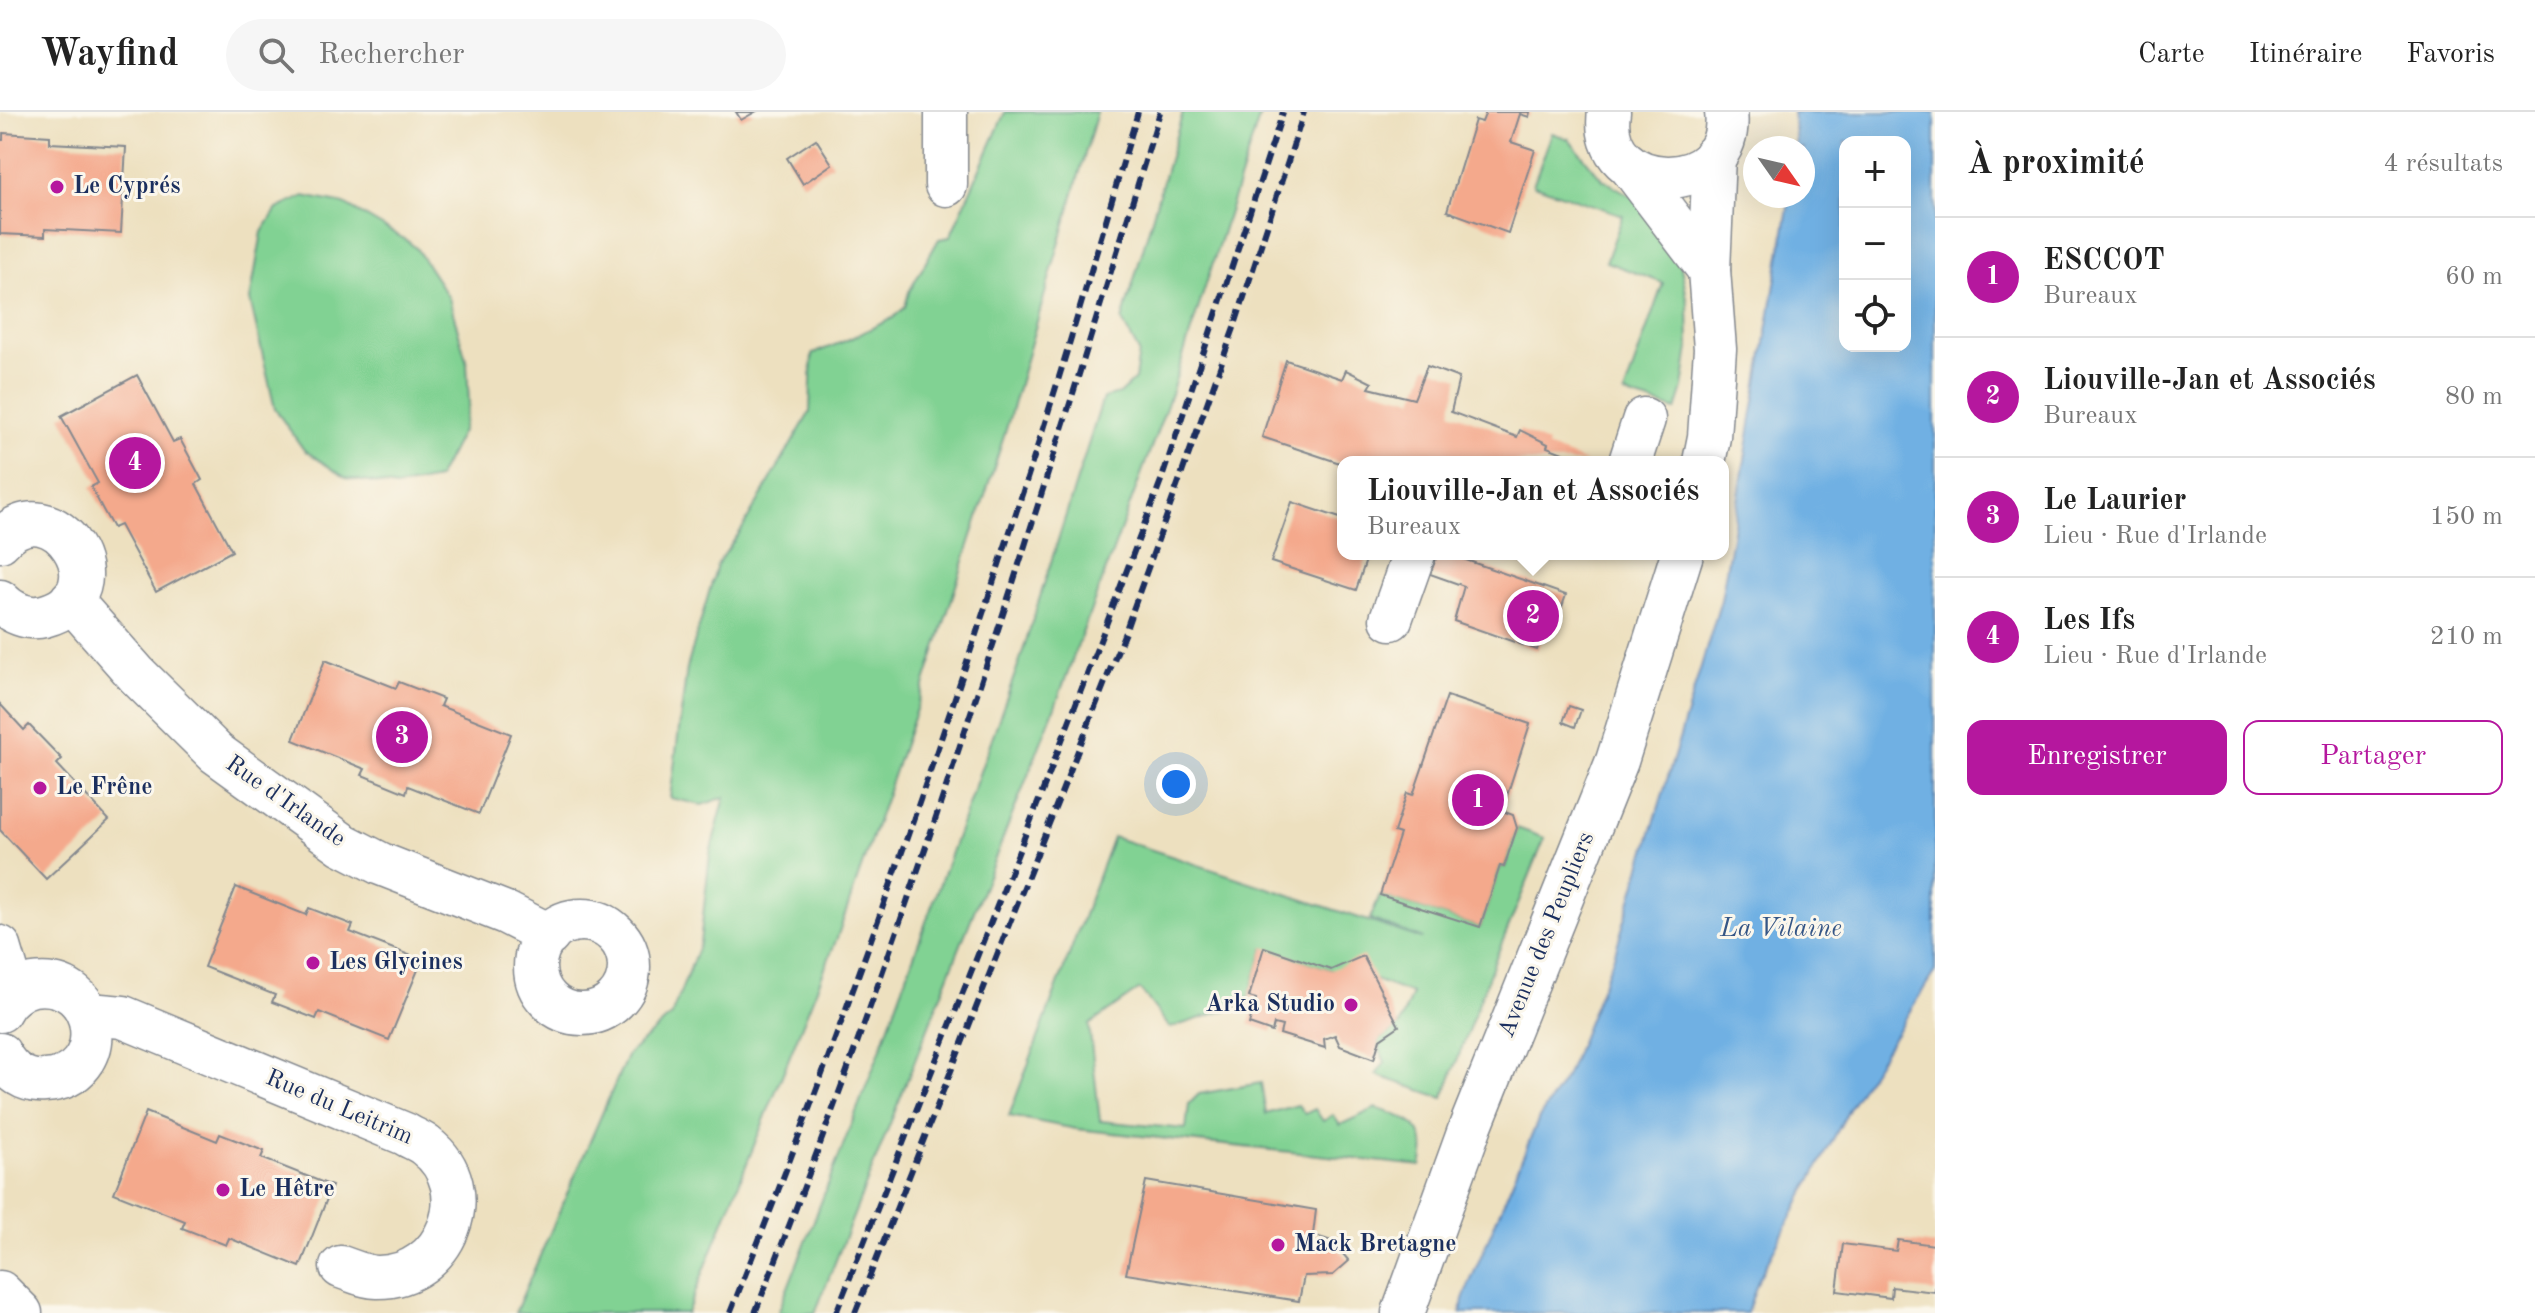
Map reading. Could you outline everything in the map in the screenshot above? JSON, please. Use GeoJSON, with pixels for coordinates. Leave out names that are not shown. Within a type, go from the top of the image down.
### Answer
{"type":"FeatureCollection","features":[{"type":"Feature","properties":{"kind":"street"},"geometry":{"type":"LineString","coordinates":[[946,112],[946,185]]}},
{"type":"Feature","properties":{"kind":"street"},"geometry":{"type":"LineString","coordinates":[[1609,112],[1610,136],[1617,152],[1709,270]]}},
{"type":"Feature","properties":{"kind":"street"},"geometry":{"type":"LineString","coordinates":[[1630,166],[1646,175],[1664,179],[1683,177],[1701,169],[1714,156],[1724,139],[1726,112]]}},
{"type":"Feature","properties":{"kind":"street"},"geometry":{"type":"LineString","coordinates":[[1705,456],[1715,349],[1709,270],[1714,156]]}},
{"type":"Feature","properties":{"kind":"street"},"geometry":{"type":"LineString","coordinates":[[1632,456],[1644,419]]}},
{"type":"Feature","properties":{"kind":"street"},"geometry":{"type":"LineString","coordinates":[[2,607],[21,616],[38,618],[53,613],[71,600],[79,586],[81,569],[71,542],[59,531],[44,525],[6,523]]}},
{"type":"Feature","properties":{"kind":"street"},"geometry":{"type":"LineString","coordinates":[[1391,619],[1412,560]]}},
{"type":"Feature","properties":{"kind":"street","name":"Avenue des Peupliers"},"geometry":{"type":"LineString","coordinates":[[1403,1313],[1471,1125],[1617,761],[1680,560]]}},
{"type":"Feature","properties":{"kind":"street","name":"Rue d'Irlande"},"geometry":{"type":"LineString","coordinates":[[71,600],[137,675],[216,753],[342,844],[381,864],[506,913],[549,935]]}},
{"type":"Feature","properties":{"kind":"street"},"geometry":{"type":"LineString","coordinates":[[0,947],[7,1002],[29,986],[50,984],[66,989],[80,999],[89,1014],[93,1031],[84,1062],[71,1074],[54,1081],[38,1082],[21,1077],[5,1064],[0,1054]]}},
{"type":"Feature","properties":{"kind":"street","name":"Rue du Leitrim"},"geometry":{"type":"LineString","coordinates":[[89,1014],[123,1017],[405,1134],[427,1146],[443,1165],[452,1183],[454,1209],[442,1244],[424,1262],[402,1274],[376,1277],[341,1267]]}},
{"type":"Feature","properties":{"kind":"street"},"geometry":{"type":"LineString","coordinates":[[0,1292],[21,1313]]}},
{"type":"Feature","properties":{"kind":"green space"},"geometry":{"type":"Polygon","coordinates":[[[1005,112],[1097,112],[1005,433],[921,695],[837,938],[687,1313],[515,1313],[628,1054],[671,1016],[700,943],[710,854],[725,797],[702,805],[670,798],[687,668],[717,565],[742,529],[810,412],[812,354],[893,318],[905,307],[909,292],[939,239],[950,237],[1005,112]]]}},
{"type":"Feature","properties":{"kind":"green space"},"geometry":{"type":"Polygon","coordinates":[[[1183,112],[1261,112],[1170,397],[1053,712],[815,1313],[778,1313],[879,1053],[1020,660],[1103,398],[1119,394],[1135,379],[1139,352],[1122,321],[1183,112]]]}},
{"type":"Feature","properties":{"kind":"green space"},"geometry":{"type":"Polygon","coordinates":[[[1552,133],[1569,139],[1602,179],[1633,197],[1681,267],[1688,304],[1689,348],[1676,410],[1624,394],[1663,283],[1606,262],[1623,215],[1533,185],[1552,133]]]}},
{"type":"Feature","properties":{"kind":"green space"},"geometry":{"type":"Polygon","coordinates":[[[304,196],[344,204],[406,240],[416,248],[449,298],[467,363],[469,403],[462,431],[437,479],[396,487],[346,478],[304,450],[275,409],[250,300],[262,232],[277,209],[304,196]]]}},
{"type":"Feature","properties":{"kind":"green space"},"geometry":{"type":"Polygon","coordinates":[[[1517,828],[1545,838],[1443,1098],[1376,1075],[1385,1062],[1378,1046],[1380,1039],[1399,1026],[1412,994],[1264,948],[1249,997],[1242,1005],[1170,1028],[1140,989],[1089,1025],[1100,1121],[1186,1129],[1189,1104],[1199,1094],[1261,1083],[1266,1114],[1298,1105],[1305,1114],[1315,1109],[1323,1121],[1333,1115],[1340,1125],[1376,1108],[1398,1116],[1415,1126],[1420,1133],[1424,1152],[1421,1166],[1076,1129],[1009,1116],[1113,837],[1423,939],[1370,919],[1380,895],[1480,927],[1500,866],[1505,867],[1517,828]]]}},
{"type":"Feature","properties":{"kind":"water","name":"La Vilaine"},"geometry":{"type":"Polygon","coordinates":[[[1793,112],[1935,112],[1935,971],[1854,1100],[1759,1278],[1747,1313],[1461,1313],[1463,1299],[1539,1118],[1567,1075],[1614,956],[1721,600],[1788,208],[1815,208],[1815,136],[1795,136],[1793,112]]]}},
{"type":"Feature","properties":{"kind":"building"},"geometry":{"type":"Polygon","coordinates":[[[736,112],[755,112],[741,120],[736,112]]]}},
{"type":"Feature","properties":{"kind":"building"},"geometry":{"type":"Polygon","coordinates":[[[1486,112],[1530,112],[1529,117],[1520,114],[1511,142],[1535,150],[1508,233],[1447,211],[1475,120],[1482,122],[1486,112]]]}},
{"type":"Feature","properties":{"kind":"building","name":"Le Cyprés"},"geometry":{"type":"Polygon","coordinates":[[[3,133],[50,136],[50,143],[126,147],[121,233],[45,229],[45,236],[0,234],[0,140],[3,140],[3,133]]]}},
{"type":"Feature","properties":{"kind":"building"},"geometry":{"type":"Polygon","coordinates":[[[816,139],[832,164],[803,184],[787,158],[816,139]]]}},
{"type":"Feature","properties":{"kind":"building"},"geometry":{"type":"Polygon","coordinates":[[[1286,360],[1342,379],[1346,370],[1372,383],[1369,388],[1414,399],[1427,366],[1459,378],[1451,412],[1517,437],[1520,430],[1548,444],[1547,447],[1570,456],[1337,456],[1337,462],[1262,437],[1286,360]]]}},
{"type":"Feature","properties":{"kind":"building"},"geometry":{"type":"Polygon","coordinates":[[[137,375],[173,442],[180,439],[202,480],[196,484],[232,551],[156,592],[120,525],[113,528],[102,508],[91,487],[98,483],[61,416],[137,375]]]}},
{"type":"Feature","properties":{"kind":"building"},"geometry":{"type":"Polygon","coordinates":[[[1292,502],[1337,517],[1337,560],[1366,560],[1356,590],[1271,562],[1292,502]]]}},
{"type":"Feature","properties":{"kind":"building"},"geometry":{"type":"Polygon","coordinates":[[[1436,560],[1466,560],[1566,595],[1559,615],[1550,612],[1537,650],[1454,621],[1464,586],[1430,574],[1436,560]]]}},
{"type":"Feature","properties":{"kind":"building"},"geometry":{"type":"Polygon","coordinates":[[[325,660],[396,688],[399,682],[443,699],[440,706],[511,734],[479,814],[408,786],[406,793],[362,775],[365,769],[293,740],[325,660]]]}},
{"type":"Feature","properties":{"kind":"building"},"geometry":{"type":"Polygon","coordinates":[[[1447,696],[1530,724],[1502,811],[1513,815],[1517,828],[1504,867],[1500,866],[1480,927],[1380,895],[1400,834],[1394,832],[1407,793],[1413,795],[1447,696]]]}},
{"type":"Feature","properties":{"kind":"building","name":"Le Frêne"},"geometry":{"type":"Polygon","coordinates":[[[0,704],[24,730],[29,725],[62,759],[57,764],[109,820],[46,879],[0,830],[0,704]]]}},
{"type":"Feature","properties":{"kind":"building"},"geometry":{"type":"Polygon","coordinates":[[[1569,706],[1581,710],[1575,727],[1563,722],[1569,706]]]}},
{"type":"Feature","properties":{"kind":"building","name":"Les Glycines"},"geometry":{"type":"Polygon","coordinates":[[[236,887],[306,915],[309,908],[353,925],[350,932],[422,960],[389,1040],[319,1012],[316,1019],[272,1002],[275,995],[204,967],[236,887]]]}},
{"type":"Feature","properties":{"kind":"building"},"geometry":{"type":"Polygon","coordinates":[[[1264,947],[1331,970],[1363,956],[1399,1026],[1380,1039],[1374,1059],[1340,1046],[1335,1035],[1324,1039],[1325,1048],[1280,1034],[1282,1026],[1274,1024],[1272,1032],[1249,1024],[1256,999],[1249,997],[1264,947]]]}},
{"type":"Feature","properties":{"kind":"building","name":"Le Hêtre"},"geometry":{"type":"Polygon","coordinates":[[[146,1112],[217,1141],[220,1134],[264,1151],[261,1158],[332,1186],[300,1267],[229,1238],[226,1245],[182,1228],[185,1221],[114,1193],[146,1112]]]}},
{"type":"Feature","properties":{"kind":"building"},"geometry":{"type":"Polygon","coordinates":[[[1146,1181],[1316,1210],[1313,1235],[1332,1241],[1349,1261],[1333,1275],[1304,1276],[1299,1301],[1126,1274],[1146,1181]]]}},
{"type":"Feature","properties":{"kind":"building"},"geometry":{"type":"Polygon","coordinates":[[[1898,1240],[1935,1245],[1935,1292],[1892,1287],[1891,1298],[1837,1291],[1843,1244],[1896,1251],[1898,1240]]]}},
{"type":"Feature","properties":{"kind":"railway"},"geometry":{"type":"LineString","coordinates":[[730,1313],[852,993],[964,670],[1035,454],[1138,112]]}},
{"type":"Feature","properties":{"kind":"railway"},"geometry":{"type":"LineString","coordinates":[[755,1313],[867,1016],[970,717],[1160,112]]}},
{"type":"Feature","properties":{"kind":"railway"},"geometry":{"type":"LineString","coordinates":[[836,1313],[1043,790],[1162,478],[1283,112]]}},
{"type":"Feature","properties":{"kind":"railway"},"geometry":{"type":"LineString","coordinates":[[855,1313],[1125,632],[1234,328],[1304,112]]}},
{"type":"Feature","properties":{"kind":"place","name":"Le Cyprés"},"geometry":{"type":"Point","coordinates":[57,187]}},
{"type":"Feature","properties":{"kind":"place","name":"Les Ifs"},"geometry":{"type":"Point","coordinates":[135,463]}},
{"type":"Feature","properties":{"kind":"place","name":"Liouville-Jan et Associés"},"geometry":{"type":"Point","coordinates":[1533,616]}},
{"type":"Feature","properties":{"kind":"place","name":"Le Laurier"},"geometry":{"type":"Point","coordinates":[402,737]}},
{"type":"Feature","properties":{"kind":"place","name":"Le Frêne"},"geometry":{"type":"Point","coordinates":[40,788]}},
{"type":"Feature","properties":{"kind":"place","name":"ESCCOT"},"geometry":{"type":"Point","coordinates":[1478,800]}},
{"type":"Feature","properties":{"kind":"place","name":"Les Glycines"},"geometry":{"type":"Point","coordinates":[313,963]}},
{"type":"Feature","properties":{"kind":"place","name":"Arka Studio"},"geometry":{"type":"Point","coordinates":[1351,1005]}},
{"type":"Feature","properties":{"kind":"place","name":"Le Hêtre"},"geometry":{"type":"Point","coordinates":[223,1190]}},
{"type":"Feature","properties":{"kind":"place","name":"Mack Bretagne"},"geometry":{"type":"Point","coordinates":[1278,1245]}}]}
